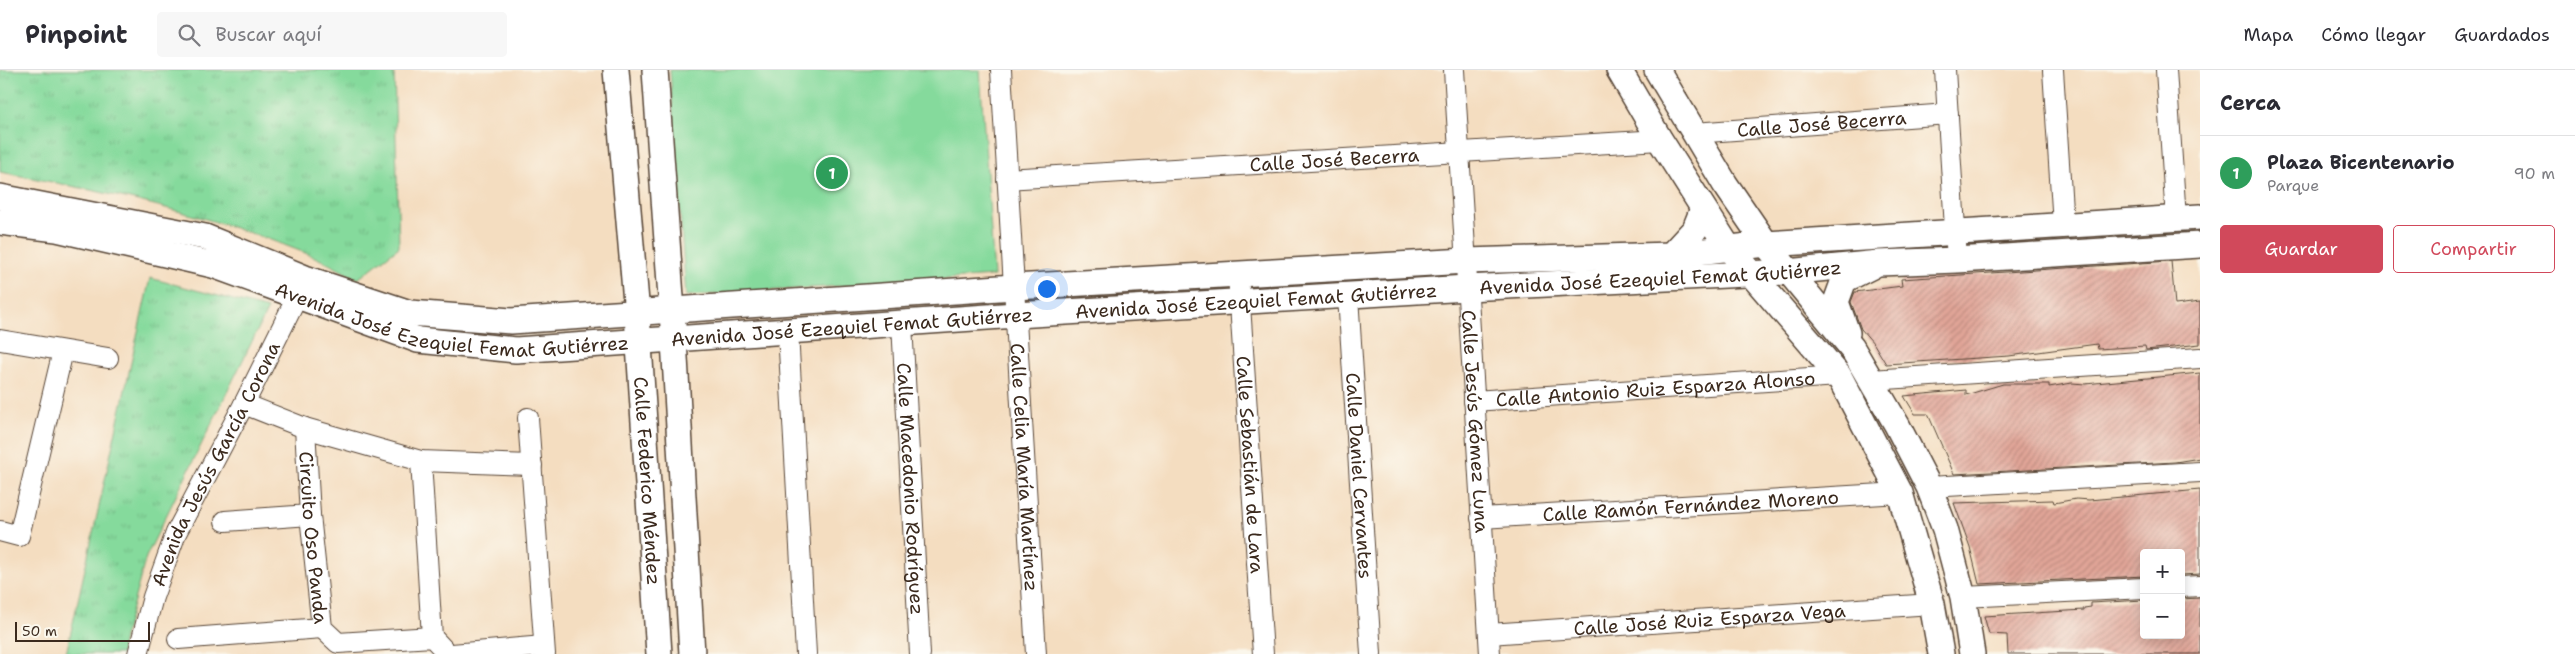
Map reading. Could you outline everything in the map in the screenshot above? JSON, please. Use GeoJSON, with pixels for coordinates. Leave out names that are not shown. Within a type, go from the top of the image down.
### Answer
{"type":"FeatureCollection","features":[{"type":"Feature","properties":{"kind":"street","name":"Calle Federico Méndez"},"geometry":{"type":"LineString","coordinates":[[616,70],[636,314],[659,654]]}},
{"type":"Feature","properties":{"kind":"street","name":"Calle Federico Méndez"},"geometry":{"type":"LineString","coordinates":[[655,70],[674,340],[692,654]]}},
{"type":"Feature","properties":{"kind":"street","name":"Calle Celia María Martínez"},"geometry":{"type":"LineString","coordinates":[[1001,70],[1036,654]]}},
{"type":"Feature","properties":{"kind":"street","name":"Calle Jesús Gómez Luna"},"geometry":{"type":"LineString","coordinates":[[1454,70],[1490,654]]}},
{"type":"Feature","properties":{"kind":"street"},"geometry":{"type":"LineString","coordinates":[[1619,70],[1660,140],[1728,247],[1748,273],[1839,376],[1900,493],[1932,604],[1941,654]]}},
{"type":"Feature","properties":{"kind":"street"},"geometry":{"type":"LineString","coordinates":[[1658,70],[1725,184],[1766,244],[1787,272],[1852,348],[1929,487],[1945,530],[1963,597],[1972,654]]}},
{"type":"Feature","properties":{"kind":"street"},"geometry":{"type":"LineString","coordinates":[[1945,70],[1957,260]]}},
{"type":"Feature","properties":{"kind":"street"},"geometry":{"type":"LineString","coordinates":[[2053,70],[2064,225]]}},
{"type":"Feature","properties":{"kind":"street"},"geometry":{"type":"LineString","coordinates":[[2166,70],[2188,218]]}},
{"type":"Feature","properties":{"kind":"street","name":"Calle José Becerra"},"geometry":{"type":"LineString","coordinates":[[1694,133],[1948,114]]}},
{"type":"Feature","properties":{"kind":"street","name":"Calle José Becerra"},"geometry":{"type":"LineString","coordinates":[[1007,179],[1660,140]]}},
{"type":"Feature","properties":{"kind":"street","name":"Avenida José Ezequiel Femat Gutiérrez"},"geometry":{"type":"LineString","coordinates":[[0,197],[204,237],[302,288],[418,340],[516,350],[638,343],[1016,315],[1468,288],[1787,272],[1879,263],[2200,245]]}},
{"type":"Feature","properties":{"kind":"street"},"geometry":{"type":"LineString","coordinates":[[1671,254],[1695,229],[1703,209]]}},
{"type":"Feature","properties":{"kind":"street","name":"Avenida José Ezequiel Femat Gutiérrez"},"geometry":{"type":"LineString","coordinates":[[0,222],[58,229],[410,313],[511,321],[1238,274],[1466,261],[1671,254],[1766,244],[2188,218]]}},
{"type":"Feature","properties":{"kind":"street"},"geometry":{"type":"LineString","coordinates":[[1852,348],[1836,302],[1844,280],[1879,263]]}},
{"type":"Feature","properties":{"kind":"street","name":"Calle Sebastián de Lara"},"geometry":{"type":"LineString","coordinates":[[1238,274],[1263,654]]}},
{"type":"Feature","properties":{"kind":"street","name":"Avenida Jesús García Corona"},"geometry":{"type":"LineString","coordinates":[[138,654],[153,597],[176,533],[302,288]]}},
{"type":"Feature","properties":{"kind":"street","name":"Calle Daniel Cervantes"},"geometry":{"type":"LineString","coordinates":[[1348,296],[1371,654]]}},
{"type":"Feature","properties":{"kind":"street","name":"Calle Macedonio Rodríguez"},"geometry":{"type":"LineString","coordinates":[[902,324],[920,654]]}},
{"type":"Feature","properties":{"kind":"street"},"geometry":{"type":"LineString","coordinates":[[788,332],[806,654]]}},
{"type":"Feature","properties":{"kind":"street"},"geometry":{"type":"LineString","coordinates":[[0,340],[108,358]]}},
{"type":"Feature","properties":{"kind":"street"},"geometry":{"type":"LineString","coordinates":[[0,531],[19,536],[63,351]]}},
{"type":"Feature","properties":{"kind":"street"},"geometry":{"type":"LineString","coordinates":[[1871,380],[2200,358]]}},
{"type":"Feature","properties":{"kind":"street","name":"Calle Antonio Ruiz Esparza Alonso"},"geometry":{"type":"LineString","coordinates":[[1474,401],[1839,376]]}},
{"type":"Feature","properties":{"kind":"street","name":"Circuito Oso Panda"},"geometry":{"type":"LineString","coordinates":[[244,404],[305,428],[421,461],[532,464]]}},
{"type":"Feature","properties":{"kind":"street"},"geometry":{"type":"LineString","coordinates":[[421,461],[432,637],[450,654],[545,650],[528,418]]}},
{"type":"Feature","properties":{"kind":"street","name":"Circuito Oso Panda"},"geometry":{"type":"LineString","coordinates":[[305,428],[310,515],[322,628],[338,643],[432,637]]}},
{"type":"Feature","properties":{"kind":"street"},"geometry":{"type":"LineString","coordinates":[[1929,487],[2200,472]]}},
{"type":"Feature","properties":{"kind":"street","name":"Calle Ramón Fernández Moreno"},"geometry":{"type":"LineString","coordinates":[[1481,518],[1900,493]]}},
{"type":"Feature","properties":{"kind":"street"},"geometry":{"type":"LineString","coordinates":[[224,521],[310,515]]}},
{"type":"Feature","properties":{"kind":"street"},"geometry":{"type":"LineString","coordinates":[[2185,586],[2200,586]]}},
{"type":"Feature","properties":{"kind":"street"},"geometry":{"type":"LineString","coordinates":[[1963,597],[2140,588]]}},
{"type":"Feature","properties":{"kind":"street","name":"Calle José Ruiz Esparza Vega"},"geometry":{"type":"LineString","coordinates":[[1488,634],[1932,604]]}},
{"type":"Feature","properties":{"kind":"street"},"geometry":{"type":"LineString","coordinates":[[178,639],[322,628]]}},
{"type":"Feature","properties":{"kind":"green space"},"geometry":{"type":"Polygon","coordinates":[[[0,70],[394,70],[399,247],[358,279],[307,254],[227,225],[114,195],[0,172],[0,70]]]}},
{"type":"Feature","properties":{"kind":"green space"},"geometry":{"type":"Polygon","coordinates":[[[670,70],[980,70],[994,276],[686,296],[670,70]]]}},
{"type":"Feature","properties":{"kind":"green space"},"geometry":{"type":"Polygon","coordinates":[[[150,278],[268,309],[146,557],[121,654],[66,654],[150,278]]]}},
{"type":"Feature","properties":{"kind":"building"},"geometry":{"type":"Polygon","coordinates":[[[2171,261],[2175,305],[2200,302],[2200,344],[2146,350],[2145,346],[2098,349],[2097,344],[2009,356],[1886,364],[1874,344],[1861,329],[1851,302],[1855,292],[1902,286],[1901,279],[2171,261]]]}},
{"type":"Feature","properties":{"kind":"building"},"geometry":{"type":"Polygon","coordinates":[[[2200,373],[2200,458],[2175,462],[1954,474],[1928,414],[1915,414],[1904,396],[1966,390],[1966,395],[2003,384],[2049,384],[2049,387],[2072,383],[2085,384],[2200,373]]]}},
{"type":"Feature","properties":{"kind":"building"},"geometry":{"type":"Polygon","coordinates":[[[2200,490],[2200,574],[2185,575],[2185,549],[2140,549],[2140,576],[1979,584],[1970,547],[1954,503],[2053,500],[2054,503],[2076,499],[2089,500],[2200,490]]]}},
{"type":"Feature","properties":{"kind":"building"},"geometry":{"type":"Polygon","coordinates":[[[2200,598],[2200,654],[2008,654],[2007,635],[1989,634],[1984,616],[2084,610],[2084,608],[2091,607],[2091,603],[2140,600],[2140,639],[2185,639],[2185,599],[2200,598]]]}},
{"type":"Feature","properties":{"kind":"place","name":"Plaza Bicentenario"},"geometry":{"type":"Point","coordinates":[832,173]}}]}
